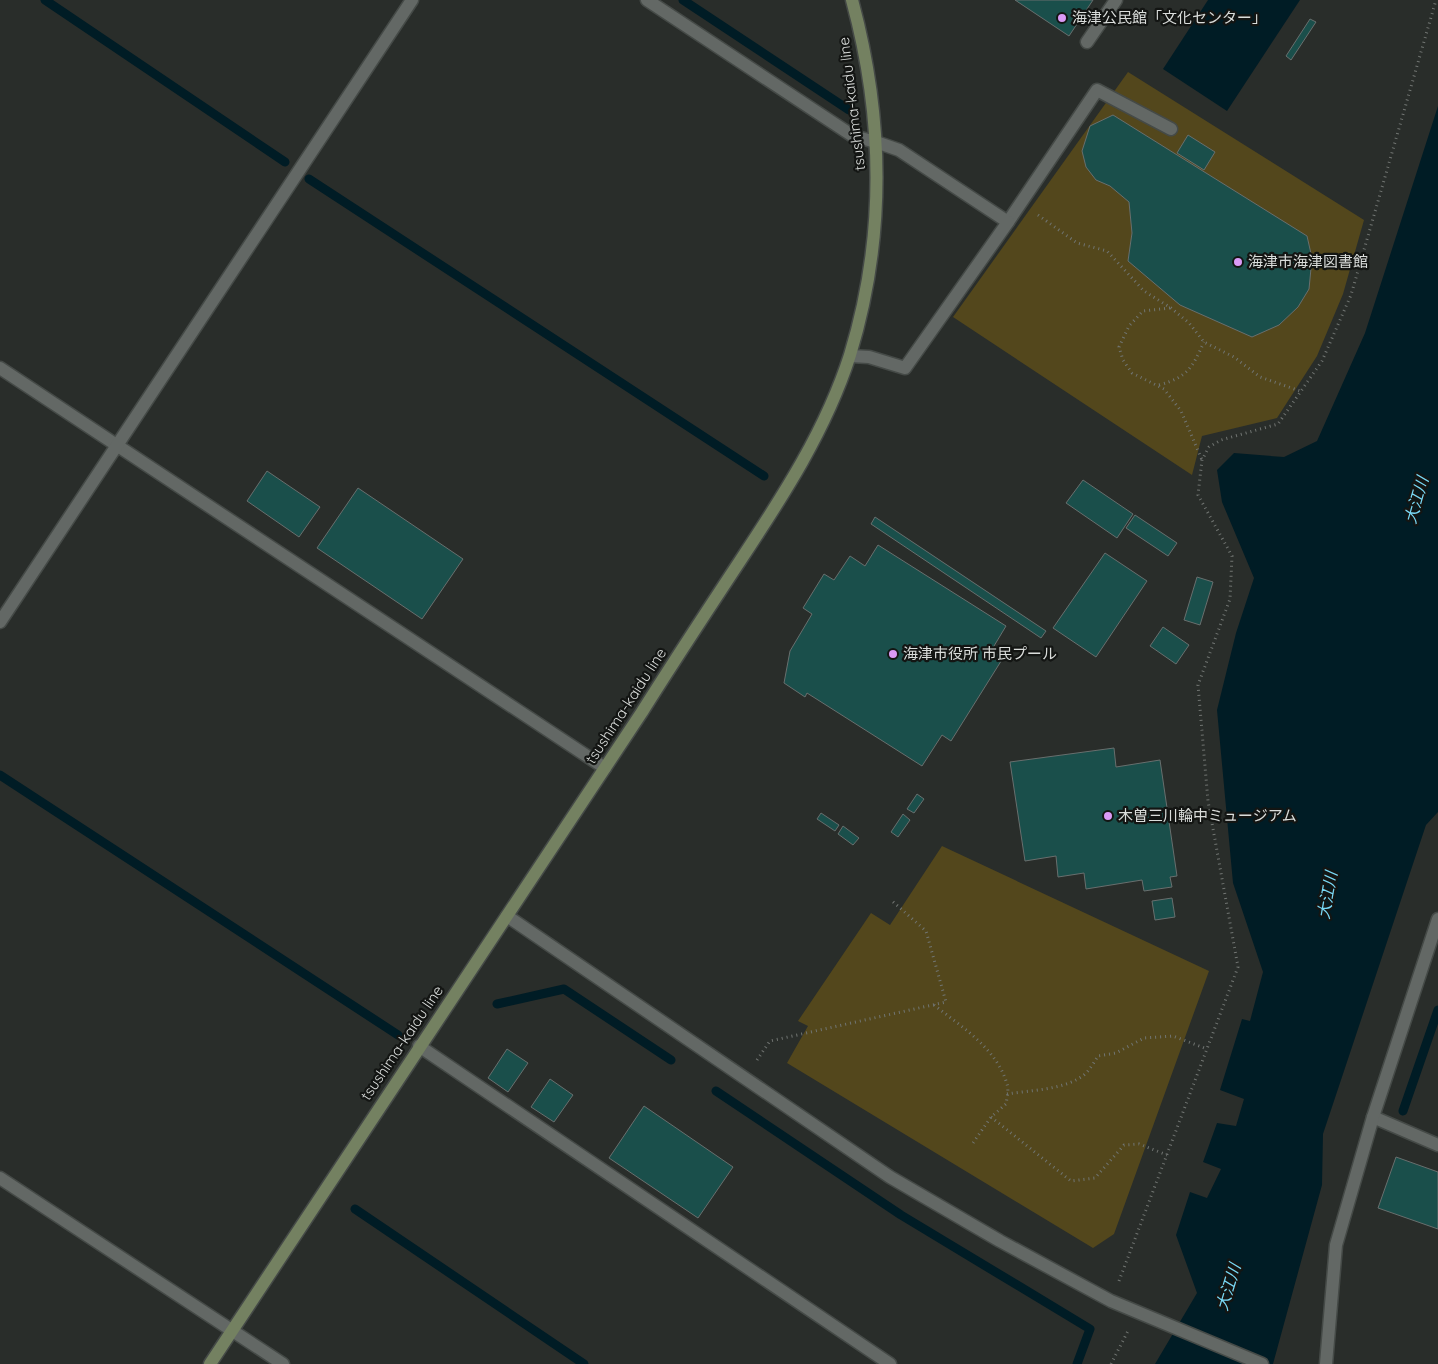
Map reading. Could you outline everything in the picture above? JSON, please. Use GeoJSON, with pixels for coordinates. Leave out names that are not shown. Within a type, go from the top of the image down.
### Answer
{"type":"FeatureCollection","features":[{"type":"Feature","properties":{"kind":"main road","name":"tsushima-kaidu line"},"geometry":{"type":"LineString","coordinates":[[210,1364],[788,488],[827,415],[850,356],[864,301],[878,204],[876,142],[861,33],[852,0]]}},
{"type":"Feature","properties":{"kind":"street"},"geometry":{"type":"LineString","coordinates":[[0,622],[412,0]]}},
{"type":"Feature","properties":{"kind":"street"},"geometry":{"type":"LineString","coordinates":[[647,0],[853,136],[898,150],[1008,222]]}},
{"type":"Feature","properties":{"kind":"street"},"geometry":{"type":"LineString","coordinates":[[1087,42],[1116,0]]}},
{"type":"Feature","properties":{"kind":"street"},"geometry":{"type":"LineString","coordinates":[[850,356],[869,357],[905,368],[1008,222],[1097,90],[1171,129]]}},
{"type":"Feature","properties":{"kind":"street"},"geometry":{"type":"LineString","coordinates":[[0,368],[604,768]]}},
{"type":"Feature","properties":{"kind":"street"},"geometry":{"type":"LineString","coordinates":[[507,916],[890,1177],[1000,1241],[1111,1301],[1152,1320],[1262,1364]]}},
{"type":"Feature","properties":{"kind":"street"},"geometry":{"type":"LineString","coordinates":[[1326,1364],[1336,1245],[1374,1117],[1438,919]]}},
{"type":"Feature","properties":{"kind":"street"},"geometry":{"type":"LineString","coordinates":[[419,1046],[890,1364]]}},
{"type":"Feature","properties":{"kind":"street"},"geometry":{"type":"LineString","coordinates":[[1374,1117],[1438,1145]]}},
{"type":"Feature","properties":{"kind":"street"},"geometry":{"type":"LineString","coordinates":[[0,1178],[283,1364]]}},
{"type":"Feature","properties":{"kind":"path"},"geometry":{"type":"LineString","coordinates":[[1111,1301],[1238,967],[1208,801],[1198,685],[1230,599],[1232,556],[1198,495],[1202,460],[1209,446],[1221,440],[1278,424],[1303,392],[1322,361],[1351,295],[1436,0]]}},
{"type":"Feature","properties":{"kind":"path"},"geometry":{"type":"LineString","coordinates":[[1020,202],[1078,243],[1107,251],[1144,291],[1171,308],[1189,323],[1204,342],[1234,357],[1260,376],[1303,392]]}},
{"type":"Feature","properties":{"kind":"path"},"geometry":{"type":"LineString","coordinates":[[1171,308],[1143,311],[1129,326],[1119,347],[1123,360],[1132,373],[1164,389],[1181,411],[1202,460]]}},
{"type":"Feature","properties":{"kind":"path"},"geometry":{"type":"LineString","coordinates":[[1158,386],[1178,380],[1192,368],[1204,342]]}},
{"type":"Feature","properties":{"kind":"path"},"geometry":{"type":"LineString","coordinates":[[757,1060],[770,1041],[946,1002],[926,931],[892,900]]}},
{"type":"Feature","properties":{"kind":"path"},"geometry":{"type":"LineString","coordinates":[[933,1005],[965,1029],[995,1057],[1008,1086],[1006,1104],[991,1117],[973,1143]]}},
{"type":"Feature","properties":{"kind":"path"},"geometry":{"type":"LineString","coordinates":[[1007,1094],[1053,1087],[1073,1081],[1085,1074],[1098,1056],[1116,1053],[1144,1038],[1173,1036],[1206,1049]]}},
{"type":"Feature","properties":{"kind":"path"},"geometry":{"type":"LineString","coordinates":[[991,1117],[1071,1181],[1095,1178],[1124,1145],[1139,1144],[1166,1155]]}},
{"type":"Feature","properties":{"kind":"path"},"geometry":{"type":"LineString","coordinates":[[1111,1364],[1136,1312]]}},
{"type":"Feature","properties":{"kind":"shaded area"},"geometry":{"type":"Polygon","coordinates":[[[1128,72],[1364,220],[1343,294],[1317,356],[1277,418],[1202,436],[1192,475],[953,317],[1128,72]]]}},
{"type":"Feature","properties":{"kind":"shaded area"},"geometry":{"type":"Polygon","coordinates":[[[942,846],[1209,971],[1114,1234],[1093,1248],[787,1063],[808,1026],[798,1021],[871,913],[890,925],[942,846]]]}},
{"type":"Feature","properties":{"kind":"water"},"geometry":{"type":"Polygon","coordinates":[[[1208,0],[1300,0],[1227,111],[1163,69],[1208,0]]]}},
{"type":"Feature","properties":{"kind":"water","name":"大江川"},"geometry":{"type":"Polygon","coordinates":[[[1438,106],[1438,812],[1426,825],[1323,1134],[1322,1185],[1273,1364],[1155,1364],[1197,1293],[1176,1235],[1190,1192],[1207,1198],[1221,1169],[1203,1162],[1217,1123],[1236,1126],[1244,1099],[1220,1090],[1242,1019],[1250,1021],[1263,972],[1233,883],[1217,710],[1236,633],[1254,578],[1222,502],[1217,470],[1234,453],[1284,457],[1317,441],[1365,333],[1438,106]]]}},
{"type":"Feature","properties":{"kind":"building","name":"海津公民館「文化センター」"},"geometry":{"type":"Polygon","coordinates":[[[1015,0],[1093,0],[1069,36],[1015,0]]]}},
{"type":"Feature","properties":{"kind":"building"},"geometry":{"type":"Polygon","coordinates":[[[1310,19],[1316,22],[1291,60],[1286,56],[1310,19]]]}},
{"type":"Feature","properties":{"kind":"building"},"geometry":{"type":"Polygon","coordinates":[[[1113,115],[1307,236],[1312,258],[1309,289],[1298,307],[1279,325],[1252,337],[1180,305],[1128,261],[1132,233],[1129,202],[1110,186],[1096,180],[1086,167],[1082,151],[1090,126],[1113,115]]]}},
{"type":"Feature","properties":{"kind":"building"},"geometry":{"type":"Polygon","coordinates":[[[1188,135],[1215,152],[1204,170],[1177,153],[1188,135]]]}},
{"type":"Feature","properties":{"kind":"building"},"geometry":{"type":"Polygon","coordinates":[[[267,471],[320,507],[299,537],[247,501],[267,471]]]}},
{"type":"Feature","properties":{"kind":"building"},"geometry":{"type":"Polygon","coordinates":[[[1083,480],[1133,514],[1117,538],[1066,503],[1083,480]]]}},
{"type":"Feature","properties":{"kind":"building"},"geometry":{"type":"Polygon","coordinates":[[[358,488],[463,559],[422,619],[317,548],[358,488]]]}},
{"type":"Feature","properties":{"kind":"building"},"geometry":{"type":"Polygon","coordinates":[[[1135,515],[1177,543],[1168,556],[1126,528],[1135,515]]]}},
{"type":"Feature","properties":{"kind":"building"},"geometry":{"type":"Polygon","coordinates":[[[875,517],[1046,631],[1041,638],[871,524],[875,517]]]}},
{"type":"Feature","properties":{"kind":"building","name":"海津市役所 市民プール"},"geometry":{"type":"Polygon","coordinates":[[[878,545],[1006,626],[991,651],[1003,658],[951,741],[942,735],[922,766],[807,693],[805,697],[784,683],[790,651],[812,614],[803,608],[824,574],[834,580],[850,556],[865,566],[878,545]]]}},
{"type":"Feature","properties":{"kind":"building"},"geometry":{"type":"Polygon","coordinates":[[[1105,553],[1147,581],[1096,657],[1053,628],[1105,553]]]}},
{"type":"Feature","properties":{"kind":"building"},"geometry":{"type":"Polygon","coordinates":[[[1197,577],[1213,582],[1200,625],[1184,620],[1197,577]]]}},
{"type":"Feature","properties":{"kind":"building"},"geometry":{"type":"Polygon","coordinates":[[[1163,627],[1189,645],[1176,664],[1150,646],[1163,627]]]}},
{"type":"Feature","properties":{"kind":"building"},"geometry":{"type":"Polygon","coordinates":[[[1114,748],[1116,767],[1160,760],[1177,876],[1170,877],[1172,887],[1144,891],[1142,880],[1086,889],[1084,873],[1058,877],[1056,856],[1025,861],[1010,762],[1114,748]]]}},
{"type":"Feature","properties":{"kind":"building"},"geometry":{"type":"Polygon","coordinates":[[[917,794],[924,799],[914,813],[907,809],[917,794]]]}},
{"type":"Feature","properties":{"kind":"building"},"geometry":{"type":"Polygon","coordinates":[[[821,813],[839,825],[835,831],[817,819],[821,813]]]}},
{"type":"Feature","properties":{"kind":"building"},"geometry":{"type":"Polygon","coordinates":[[[903,814],[910,820],[898,837],[891,832],[903,814]]]}},
{"type":"Feature","properties":{"kind":"building"},"geometry":{"type":"Polygon","coordinates":[[[843,826],[859,838],[853,845],[838,834],[843,826]]]}},
{"type":"Feature","properties":{"kind":"building"},"geometry":{"type":"Polygon","coordinates":[[[1172,898],[1175,917],[1155,920],[1152,901],[1172,898]]]}},
{"type":"Feature","properties":{"kind":"building"},"geometry":{"type":"Polygon","coordinates":[[[507,1049],[528,1063],[508,1092],[488,1078],[507,1049]]]}},
{"type":"Feature","properties":{"kind":"building"},"geometry":{"type":"Polygon","coordinates":[[[550,1079],[573,1095],[554,1122],[531,1107],[550,1079]]]}},
{"type":"Feature","properties":{"kind":"building"},"geometry":{"type":"Polygon","coordinates":[[[644,1106],[733,1167],[698,1218],[609,1158],[644,1106]]]}},
{"type":"Feature","properties":{"kind":"building"},"geometry":{"type":"Polygon","coordinates":[[[1396,1157],[1438,1172],[1438,1229],[1378,1208],[1396,1157]]]}},
{"type":"Feature","properties":{"kind":"waterway"},"geometry":{"type":"LineString","coordinates":[[45,0],[285,162]]}},
{"type":"Feature","properties":{"kind":"waterway"},"geometry":{"type":"LineString","coordinates":[[683,0],[849,110]]}},
{"type":"Feature","properties":{"kind":"waterway"},"geometry":{"type":"LineString","coordinates":[[309,179],[764,476]]}},
{"type":"Feature","properties":{"kind":"waterway"},"geometry":{"type":"LineString","coordinates":[[0,775],[398,1035]]}},
{"type":"Feature","properties":{"kind":"waterway"},"geometry":{"type":"LineString","coordinates":[[497,1004],[564,989],[671,1060]]}},
{"type":"Feature","properties":{"kind":"waterway"},"geometry":{"type":"LineString","coordinates":[[1403,1111],[1438,1010]]}},
{"type":"Feature","properties":{"kind":"waterway"},"geometry":{"type":"LineString","coordinates":[[716,1091],[901,1215],[1090,1329],[1077,1364]]}},
{"type":"Feature","properties":{"kind":"waterway"},"geometry":{"type":"LineString","coordinates":[[355,1209],[584,1364]]}},
{"type":"Feature","properties":{"kind":"place","name":"海津公民館「文化センター」"},"geometry":{"type":"Point","coordinates":[1062,18]}},
{"type":"Feature","properties":{"kind":"place","name":"海津市海津図書館"},"geometry":{"type":"Point","coordinates":[1238,262]}},
{"type":"Feature","properties":{"kind":"place","name":"海津市役所 市民プール"},"geometry":{"type":"Point","coordinates":[893,654]}},
{"type":"Feature","properties":{"kind":"place","name":"木曽三川輪中ミュージアム"},"geometry":{"type":"Point","coordinates":[1108,816]}}]}
